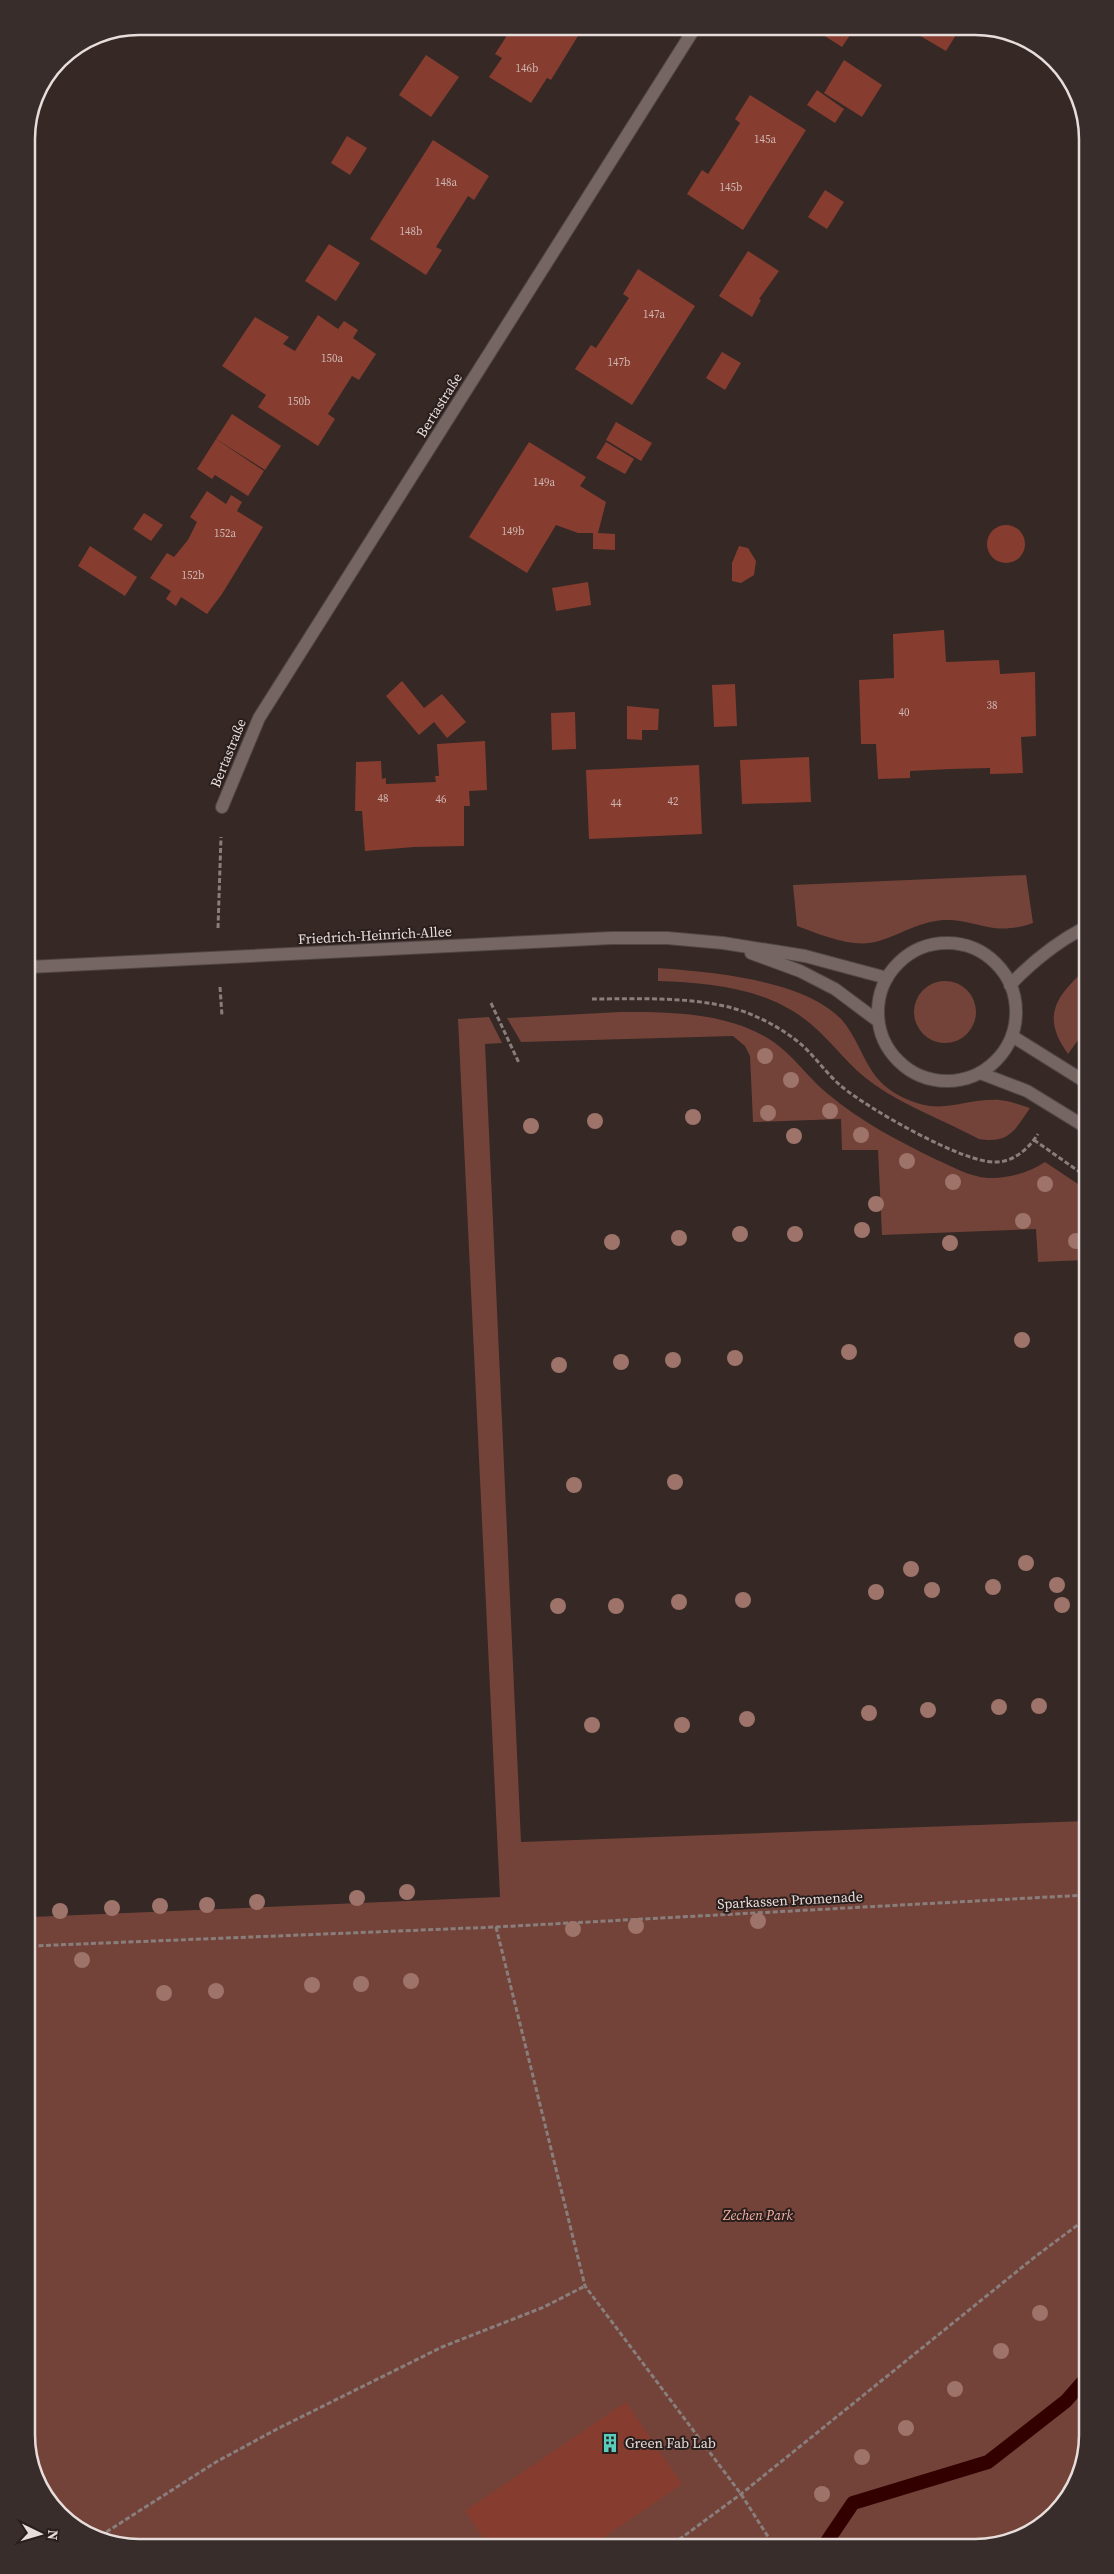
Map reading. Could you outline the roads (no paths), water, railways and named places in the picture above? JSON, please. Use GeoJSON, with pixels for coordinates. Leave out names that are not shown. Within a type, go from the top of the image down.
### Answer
{"type":"FeatureCollection","features":[{"type":"Feature","properties":{"kind":"main road","name":"Bertastraße"},"geometry":{"type":"LineString","coordinates":[[222,807],[259,718],[690,35]]}},
{"type":"Feature","properties":{"kind":"main road"},"geometry":{"type":"LineString","coordinates":[[1010,985],[1032,962],[1059,941],[1079,931]]}},
{"type":"Feature","properties":{"kind":"main road","name":"Friedrich-Heinrich-Allee"},"geometry":{"type":"LineString","coordinates":[[35,967],[612,938],[667,938],[723,943],[805,956],[887,978]]}},
{"type":"Feature","properties":{"kind":"main road","name":"Friedrich-Heinrich-Allee"},"geometry":{"type":"LineString","coordinates":[[723,943],[800,971],[835,989],[878,1021]]}},
{"type":"Feature","properties":{"kind":"main road"},"geometry":{"type":"LineString","coordinates":[[933,944],[953,944],[972,948],[988,957],[1002,971],[1010,985],[1015,1006],[1012,1036],[997,1060],[980,1073],[958,1081],[936,1081],[915,1074],[897,1061],[885,1042],[878,1021],[879,998],[887,978],[899,962],[915,951],[933,944]]}},
{"type":"Feature","properties":{"kind":"main road"},"geometry":{"type":"LineString","coordinates":[[1012,1036],[1079,1078]]}},
{"type":"Feature","properties":{"kind":"main road"},"geometry":{"type":"LineString","coordinates":[[980,1073],[1027,1091],[1079,1123]]}},
{"type":"Feature","properties":{"kind":"waterway"},"geometry":{"type":"LineString","coordinates":[[829,2539],[853,2503],[988,2462],[1066,2401],[1079,2386]]}},
{"type":"Feature","properties":{"kind":"place","name":"Green Fab Lab"},"geometry":{"type":"Point","coordinates":[610,2443]}},
{"type":"Feature","properties":{"kind":"park label","name":"Zechen Park"},"geometry":{"type":"Point","coordinates":[758,2215]}}]}
